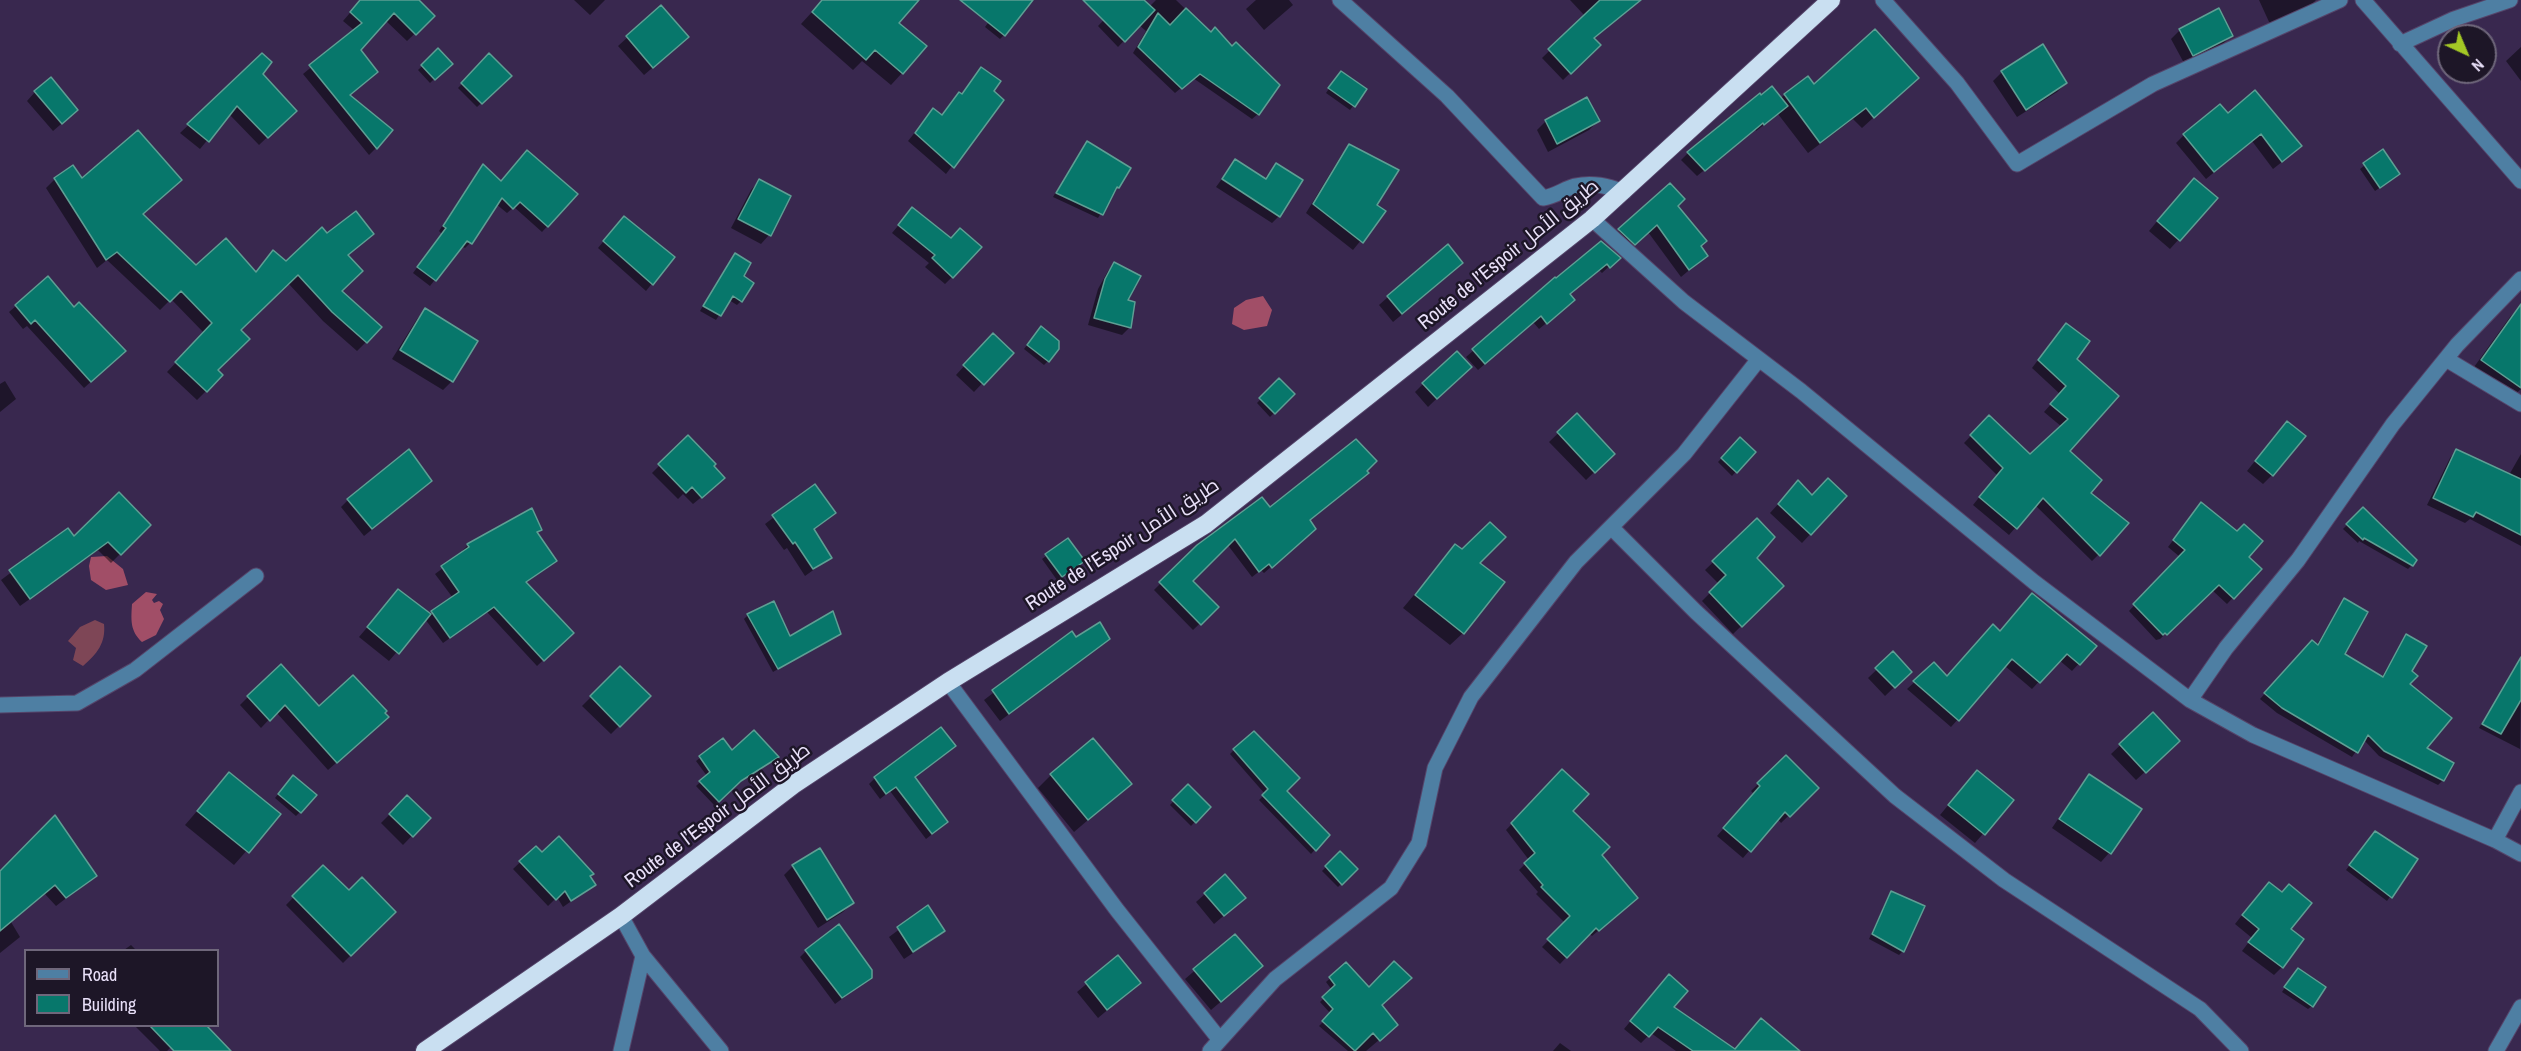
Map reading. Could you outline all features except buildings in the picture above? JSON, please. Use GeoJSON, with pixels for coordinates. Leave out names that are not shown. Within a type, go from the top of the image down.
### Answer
{"type":"FeatureCollection","features":[{"type":"Feature","properties":{"kind":"highway","name":"Route de l’Espoir طريق الأمل"},"geometry":{"type":"LineString","coordinates":[[425,1051],[621,916],[793,785],[948,682],[1206,524],[1592,219],[1831,0]]}},
{"type":"Feature","properties":{"kind":"street"},"geometry":{"type":"LineString","coordinates":[[1340,0],[1447,96],[1543,198],[1556,196],[1574,186],[1598,184],[1624,192]]}},
{"type":"Feature","properties":{"kind":"street"},"geometry":{"type":"LineString","coordinates":[[1882,0],[1957,84],[2017,164],[2153,84],[2340,0]]}},
{"type":"Feature","properties":{"kind":"street"},"geometry":{"type":"LineString","coordinates":[[2363,0],[2521,181]]}},
{"type":"Feature","properties":{"kind":"street"},"geometry":{"type":"LineString","coordinates":[[2400,44],[2454,19],[2510,0]]}},
{"type":"Feature","properties":{"kind":"street"},"geometry":{"type":"LineString","coordinates":[[1592,219],[1684,302],[1801,391],[2034,582],[2190,700],[2253,735],[2495,840],[2521,854]]}},
{"type":"Feature","properties":{"kind":"street"},"geometry":{"type":"LineString","coordinates":[[2190,700],[2226,648],[2298,560],[2393,424],[2446,359],[2521,279]]}},
{"type":"Feature","properties":{"kind":"street"},"geometry":{"type":"LineString","coordinates":[[2446,359],[2521,404]]}},
{"type":"Feature","properties":{"kind":"street"},"geometry":{"type":"LineString","coordinates":[[948,682],[1215,1046],[1275,979],[1391,888],[1419,843],[1435,768],[1471,697],[1576,562],[1684,454],[1759,360]]}},
{"type":"Feature","properties":{"kind":"street"},"geometry":{"type":"LineString","coordinates":[[1611,527],[1696,612],[1895,796],[2004,880],[2200,1009],[2241,1051]]}},
{"type":"Feature","properties":{"kind":"street"},"geometry":{"type":"LineString","coordinates":[[0,705],[77,703],[135,670],[256,576]]}},
{"type":"Feature","properties":{"kind":"street"},"geometry":{"type":"LineString","coordinates":[[2495,840],[2521,792]]}},
{"type":"Feature","properties":{"kind":"street"},"geometry":{"type":"LineString","coordinates":[[621,916],[643,956],[721,1051]]}},
{"type":"Feature","properties":{"kind":"street"},"geometry":{"type":"LineString","coordinates":[[621,1051],[643,956]]}},
{"type":"Feature","properties":{"kind":"street"},"geometry":{"type":"LineString","coordinates":[[2496,1051],[2521,1007]]}},
{"type":"Feature","properties":{"kind":"shaded area"},"geometry":{"type":"Polygon","coordinates":[[[1263,296],[1272,310],[1267,326],[1244,330],[1232,324],[1234,308],[1246,300],[1263,296]]]}},
{"type":"Feature","properties":{"kind":"shaded area"},"geometry":{"type":"Polygon","coordinates":[[[107,556],[123,569],[128,585],[106,590],[91,580],[89,566],[91,557],[107,556]]]}},
{"type":"Feature","properties":{"kind":"shaded area"},"geometry":{"type":"Polygon","coordinates":[[[146,592],[157,594],[152,600],[154,603],[159,601],[163,604],[160,610],[164,619],[156,635],[142,642],[133,629],[132,604],[146,592]]]}},
{"type":"Feature","properties":{"kind":"shaded area"},"geometry":{"type":"Polygon","coordinates":[[[95,620],[104,624],[104,637],[96,652],[83,666],[73,660],[76,648],[68,641],[80,627],[95,620]]]}}]}
